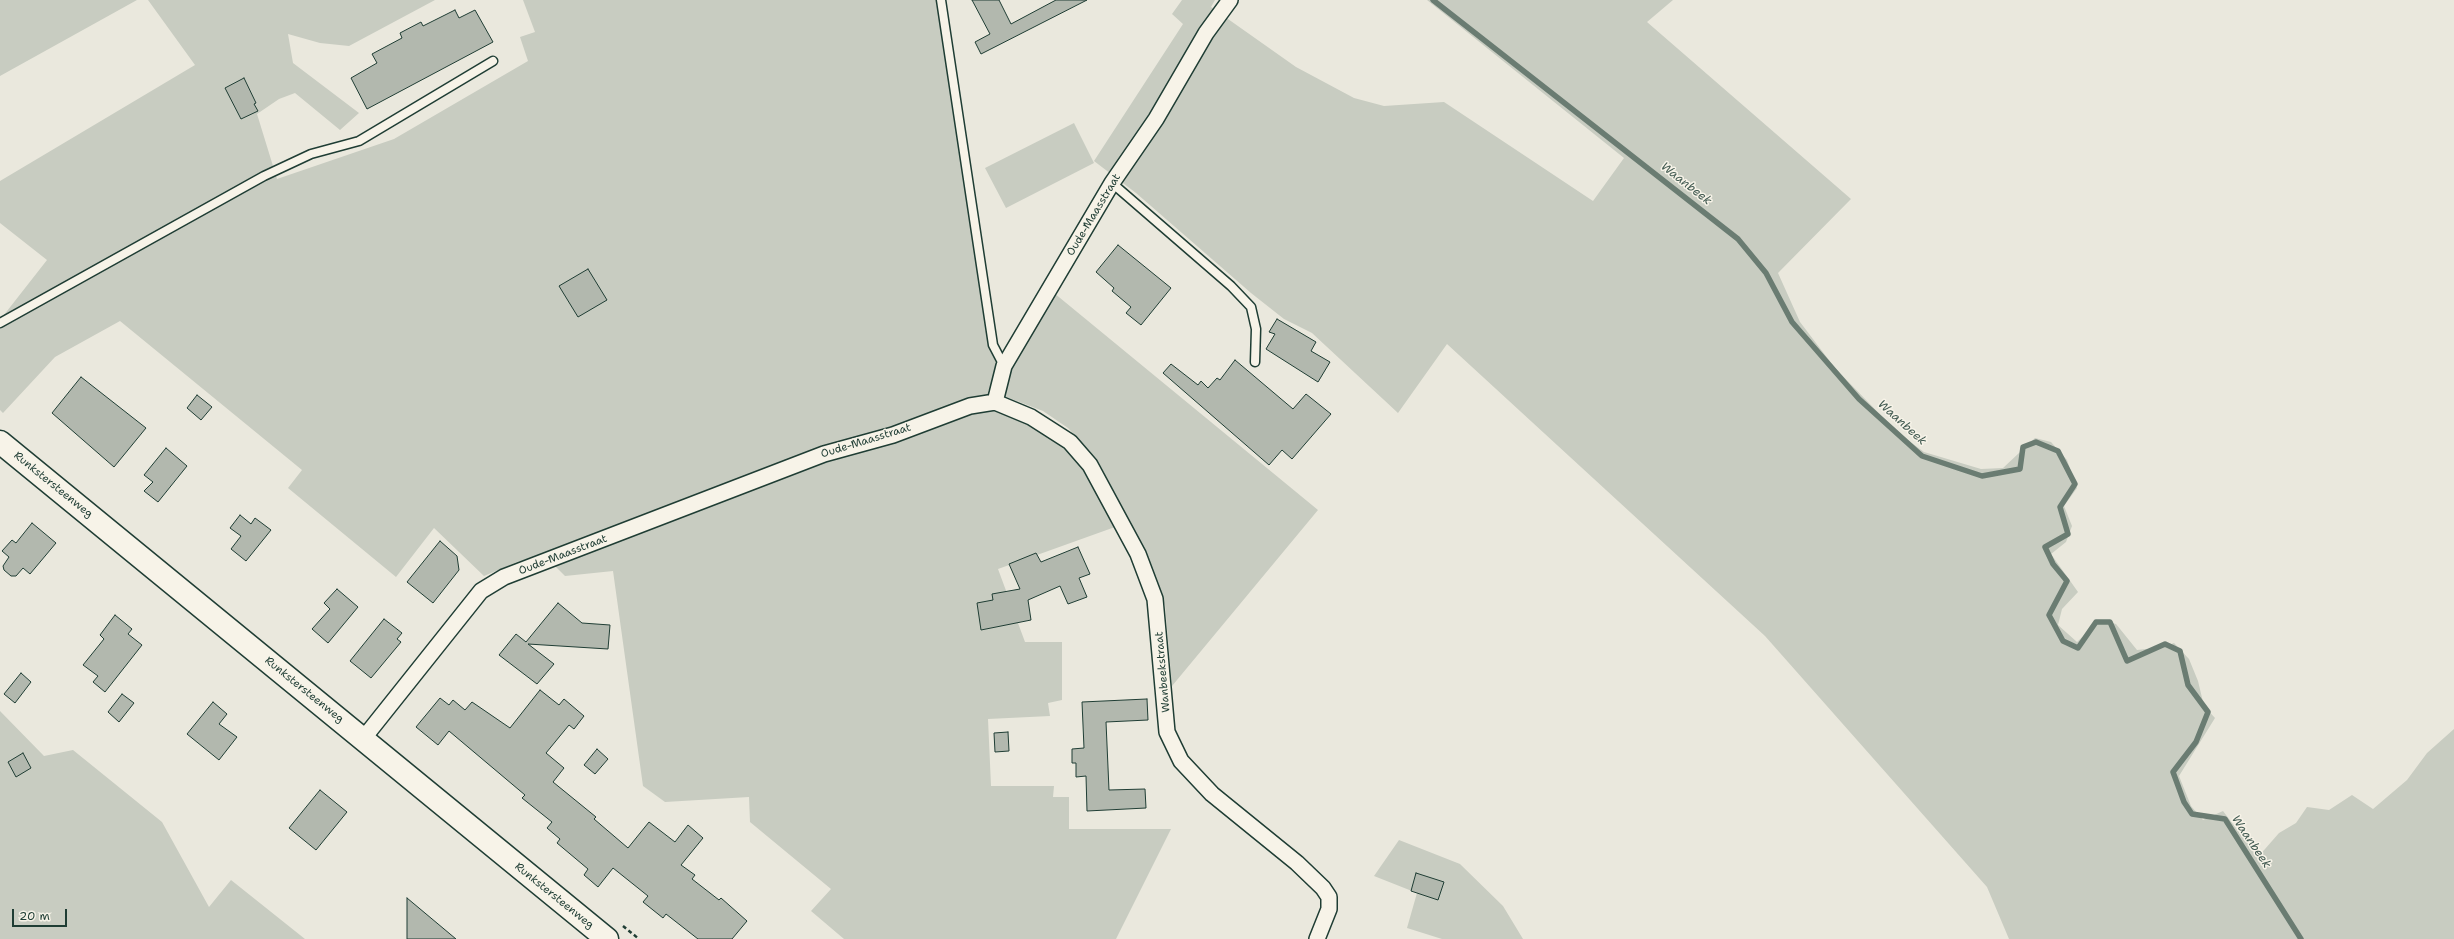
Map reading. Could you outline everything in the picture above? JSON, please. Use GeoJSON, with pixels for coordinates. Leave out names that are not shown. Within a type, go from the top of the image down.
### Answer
{"type":"FeatureCollection","features":[{"type":"Feature","properties":{"kind":"street","name":"Oude-Maasstraat"},"geometry":{"type":"LineString","coordinates":[[362,739],[481,592],[504,577],[824,454],[893,434],[970,406],[996,402],[1004,366],[1112,183],[1156,119],[1206,34],[1230,0]]}},
{"type":"Feature","properties":{"kind":"street","name":"Wanbeekstraat"},"geometry":{"type":"LineString","coordinates":[[996,402],[1030,417],[1070,442],[1090,465],[1138,554],[1155,599],[1167,732],[1178,755],[1212,794],[1297,863],[1323,888],[1329,897],[1329,909],[1317,939]]}},
{"type":"Feature","properties":{"kind":"street","name":"Runkstersteenweg"},"geometry":{"type":"LineString","coordinates":[[0,442],[607,939]]}},
{"type":"Feature","properties":{"kind":"lane"},"geometry":{"type":"LineString","coordinates":[[940,0],[993,345],[1004,366]]}},
{"type":"Feature","properties":{"kind":"lane"},"geometry":{"type":"LineString","coordinates":[[0,323],[264,176],[310,154],[359,141],[493,61]]}},
{"type":"Feature","properties":{"kind":"lane"},"geometry":{"type":"LineString","coordinates":[[1112,183],[1232,286],[1251,307],[1256,329],[1255,362]]}},
{"type":"Feature","properties":{"kind":"shaded area"},"geometry":{"type":"Polygon","coordinates":[[[0,0],[137,0],[0,76],[0,0]]]}},
{"type":"Feature","properties":{"kind":"shaded area"},"geometry":{"type":"Polygon","coordinates":[[[148,0],[435,0],[349,46],[320,43],[288,34],[293,63],[359,113],[340,130],[295,93],[279,99],[257,114],[277,179],[394,139],[528,61],[520,37],[535,32],[523,0],[936,0],[991,346],[1002,353],[1031,330],[1054,293],[1318,510],[1172,686],[1165,605],[1136,535],[1097,459],[1068,428],[1043,411],[988,390],[991,404],[1007,410],[1052,438],[1076,459],[1095,485],[1115,527],[998,569],[1025,642],[1062,642],[1062,700],[1048,703],[1050,716],[988,719],[991,786],[1054,786],[1053,797],[1069,797],[1069,829],[1171,829],[1116,939],[844,939],[811,911],[831,889],[750,822],[749,797],[665,802],[643,786],[613,571],[565,576],[543,554],[517,562],[484,576],[434,528],[396,577],[288,488],[302,470],[120,321],[55,357],[3,413],[0,410],[0,320],[47,260],[0,223],[0,181],[195,65],[148,0]]]}},
{"type":"Feature","properties":{"kind":"shaded area"},"geometry":{"type":"Polygon","coordinates":[[[1182,0],[1215,0],[1211,7],[1296,67],[1354,98],[1384,106],[1444,102],[1593,201],[1624,158],[1427,0],[1673,0],[1647,22],[1851,199],[1778,273],[1800,322],[1835,368],[1898,433],[1924,452],[1981,469],[2003,468],[2035,438],[2051,442],[2067,460],[2077,488],[2064,506],[2072,526],[2066,542],[2051,554],[2078,592],[2062,609],[2058,625],[2077,642],[2100,620],[2116,624],[2137,650],[2164,647],[2174,643],[2189,659],[2198,681],[2204,706],[2215,718],[2179,776],[2191,806],[2203,820],[2223,811],[2258,857],[2279,833],[2296,823],[2307,807],[2329,810],[2352,795],[2373,809],[2407,780],[2427,753],[2454,729],[2454,939],[2009,939],[1987,887],[1765,636],[1447,344],[1398,413],[1312,333],[1284,319],[1251,293],[1136,193],[1094,161],[1183,24],[1172,14],[1182,0]]]}},
{"type":"Feature","properties":{"kind":"shaded area"},"geometry":{"type":"Polygon","coordinates":[[[1074,123],[1094,163],[1006,208],[985,168],[1074,123]]]}},
{"type":"Feature","properties":{"kind":"shaded area"},"geometry":{"type":"Polygon","coordinates":[[[0,711],[44,756],[73,750],[162,822],[209,907],[231,880],[305,939],[0,939],[0,711]]]}},
{"type":"Feature","properties":{"kind":"shaded area"},"geometry":{"type":"Polygon","coordinates":[[[1399,840],[1460,864],[1503,906],[1523,939],[1442,939],[1407,928],[1417,893],[1374,876],[1399,840]]]}},
{"type":"Feature","properties":{"kind":"building"},"geometry":{"type":"Polygon","coordinates":[[[972,0],[999,0],[1011,24],[1056,0],[1087,0],[981,54],[975,42],[990,34],[972,0]]]}},
{"type":"Feature","properties":{"kind":"building"},"geometry":{"type":"Polygon","coordinates":[[[455,10],[459,18],[475,10],[493,42],[367,109],[351,78],[377,63],[372,54],[402,38],[400,33],[421,22],[423,26],[455,10]]]}},
{"type":"Feature","properties":{"kind":"building"},"geometry":{"type":"Polygon","coordinates":[[[244,78],[256,103],[254,104],[258,111],[241,119],[225,88],[244,78]]]}},
{"type":"Feature","properties":{"kind":"building"},"geometry":{"type":"Polygon","coordinates":[[[1118,245],[1171,288],[1141,325],[1126,313],[1131,307],[1112,291],[1114,288],[1096,272],[1118,245]]]}},
{"type":"Feature","properties":{"kind":"building"},"geometry":{"type":"Polygon","coordinates":[[[588,269],[607,300],[578,317],[559,286],[588,269]]]}},
{"type":"Feature","properties":{"kind":"building"},"geometry":{"type":"Polygon","coordinates":[[[1277,319],[1316,342],[1311,351],[1330,362],[1318,382],[1266,349],[1275,334],[1269,332],[1277,319]]]}},
{"type":"Feature","properties":{"kind":"building"},"geometry":{"type":"Polygon","coordinates":[[[1235,360],[1293,409],[1306,394],[1331,414],[1292,459],[1282,450],[1269,465],[1163,373],[1171,364],[1198,385],[1201,381],[1208,388],[1217,378],[1220,380],[1235,360]]]}},
{"type":"Feature","properties":{"kind":"building"},"geometry":{"type":"Polygon","coordinates":[[[81,377],[146,428],[114,467],[52,413],[81,377]]]}},
{"type":"Feature","properties":{"kind":"building"},"geometry":{"type":"Polygon","coordinates":[[[197,395],[212,407],[201,420],[187,408],[197,395]]]}},
{"type":"Feature","properties":{"kind":"building"},"geometry":{"type":"Polygon","coordinates":[[[166,448],[187,466],[158,502],[144,491],[153,482],[144,475],[166,448]]]}},
{"type":"Feature","properties":{"kind":"building"},"geometry":{"type":"Polygon","coordinates":[[[240,515],[251,524],[255,518],[271,530],[246,561],[231,549],[241,536],[230,528],[240,515]]]}},
{"type":"Feature","properties":{"kind":"building"},"geometry":{"type":"Polygon","coordinates":[[[32,523],[56,543],[30,574],[23,568],[16,576],[11,576],[4,570],[3,566],[9,557],[2,551],[12,540],[16,543],[32,523]]]}},
{"type":"Feature","properties":{"kind":"building"},"geometry":{"type":"Polygon","coordinates":[[[440,541],[457,556],[459,570],[433,603],[407,582],[440,541]]]}},
{"type":"Feature","properties":{"kind":"building"},"geometry":{"type":"Polygon","coordinates":[[[1078,547],[1090,574],[1079,578],[1087,597],[1068,604],[1060,586],[1028,600],[1031,620],[981,630],[977,603],[993,600],[992,594],[1020,589],[1009,564],[1036,553],[1041,562],[1078,547]]]}},
{"type":"Feature","properties":{"kind":"building"},"geometry":{"type":"Polygon","coordinates":[[[337,589],[358,607],[328,643],[312,629],[330,609],[324,603],[337,589]]]}},
{"type":"Feature","properties":{"kind":"building"},"geometry":{"type":"Polygon","coordinates":[[[558,603],[582,623],[610,625],[608,649],[528,644],[554,664],[537,684],[499,655],[516,634],[526,642],[558,603]]]}},
{"type":"Feature","properties":{"kind":"building"},"geometry":{"type":"Polygon","coordinates":[[[115,615],[132,629],[128,634],[142,645],[105,692],[93,682],[98,676],[83,665],[104,639],[100,635],[115,615]]]}},
{"type":"Feature","properties":{"kind":"building"},"geometry":{"type":"Polygon","coordinates":[[[384,619],[402,633],[397,639],[401,642],[371,678],[350,661],[384,619]]]}},
{"type":"Feature","properties":{"kind":"building"},"geometry":{"type":"Polygon","coordinates":[[[21,673],[31,682],[15,703],[4,694],[21,673]]]}},
{"type":"Feature","properties":{"kind":"building"},"geometry":{"type":"Polygon","coordinates":[[[540,690],[559,705],[564,699],[584,716],[574,729],[569,725],[546,753],[564,768],[553,782],[596,817],[594,819],[628,848],[649,822],[675,842],[688,825],[703,838],[681,865],[695,875],[692,879],[719,900],[721,898],[747,921],[732,939],[698,939],[666,914],[663,918],[643,902],[648,896],[613,868],[598,887],[584,875],[588,869],[557,843],[560,839],[547,828],[552,822],[522,798],[525,795],[449,731],[438,745],[416,727],[440,698],[449,705],[453,700],[465,710],[472,702],[510,728],[540,690]]]}},
{"type":"Feature","properties":{"kind":"building"},"geometry":{"type":"Polygon","coordinates":[[[122,694],[134,703],[119,722],[108,712],[122,694]]]}},
{"type":"Feature","properties":{"kind":"building"},"geometry":{"type":"Polygon","coordinates":[[[1147,699],[1148,720],[1106,722],[1109,790],[1145,789],[1146,808],[1087,811],[1086,776],[1076,777],[1076,763],[1072,763],[1072,749],[1084,748],[1082,702],[1147,699]]]}},
{"type":"Feature","properties":{"kind":"building"},"geometry":{"type":"Polygon","coordinates":[[[213,702],[227,714],[219,724],[237,737],[219,760],[187,734],[213,702]]]}},
{"type":"Feature","properties":{"kind":"building"},"geometry":{"type":"Polygon","coordinates":[[[1008,732],[1009,751],[995,752],[994,733],[1008,732]]]}},
{"type":"Feature","properties":{"kind":"building"},"geometry":{"type":"Polygon","coordinates":[[[597,749],[608,759],[595,774],[584,765],[597,749]]]}},
{"type":"Feature","properties":{"kind":"building"},"geometry":{"type":"Polygon","coordinates":[[[23,753],[31,768],[16,777],[8,762],[23,753]]]}},
{"type":"Feature","properties":{"kind":"building"},"geometry":{"type":"Polygon","coordinates":[[[320,790],[347,812],[316,850],[289,828],[320,790]]]}},
{"type":"Feature","properties":{"kind":"building"},"geometry":{"type":"Polygon","coordinates":[[[1416,873],[1444,882],[1438,900],[1411,891],[1416,873]]]}},
{"type":"Feature","properties":{"kind":"building"},"geometry":{"type":"Polygon","coordinates":[[[407,898],[456,939],[407,939],[407,898]]]}},
{"type":"Feature","properties":{"kind":"waterway","name":"Waanbeek"},"geometry":{"type":"LineString","coordinates":[[1433,0],[1738,239],[1766,273],[1792,322],[1859,399],[1922,456],[1982,476],[2020,469],[2023,447],[2036,442],[2058,451],[2075,484],[2060,507],[2068,534],[2045,547],[2053,564],[2067,581],[2049,615],[2063,641],[2078,648],[2096,622],[2110,622],[2127,661],[2165,644],[2180,651],[2188,685],[2208,712],[2196,742],[2173,772],[2184,802],[2192,814],[2225,819],[2301,939]]}}]}
